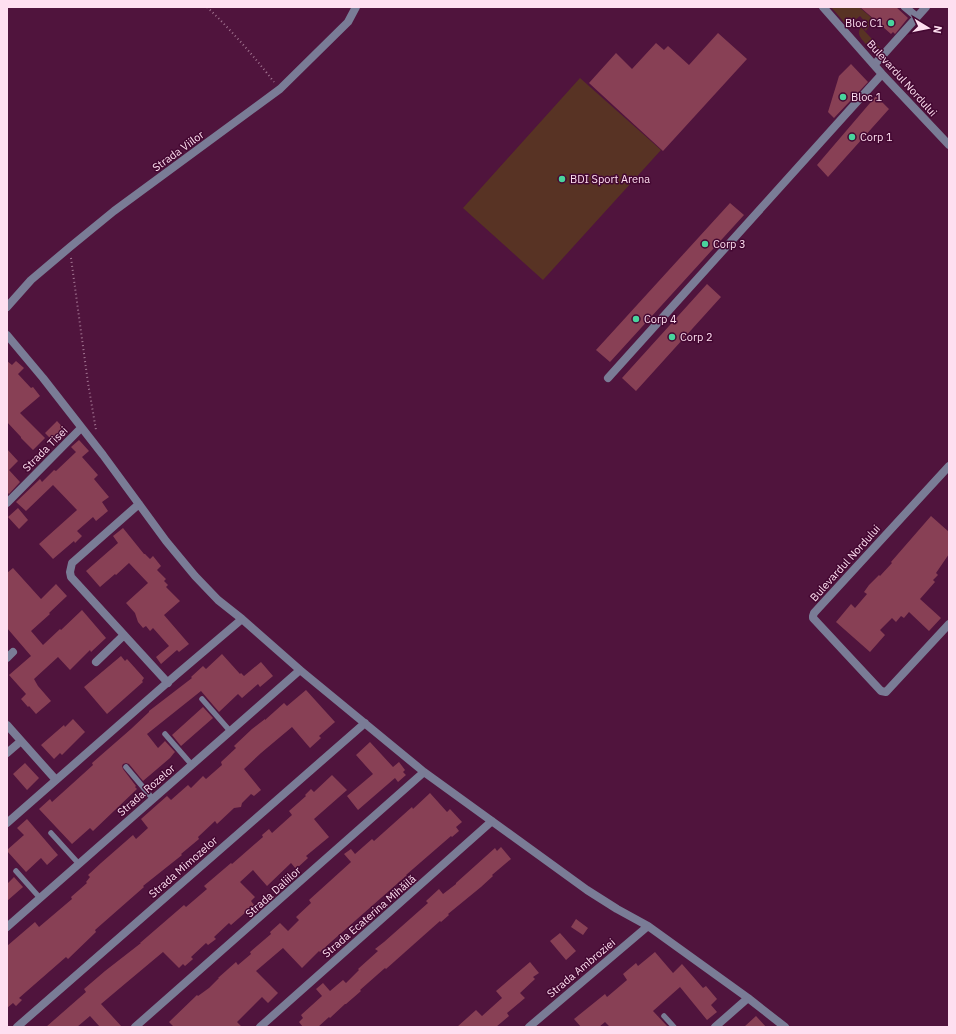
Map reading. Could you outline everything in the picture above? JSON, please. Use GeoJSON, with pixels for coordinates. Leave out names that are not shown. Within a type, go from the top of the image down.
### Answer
{"type":"FeatureCollection","features":[{"type":"Feature","properties":{"kind":"street","name":"Strada Viilor"},"geometry":{"type":"LineString","coordinates":[[7,307],[31,280],[114,211],[280,89],[348,22],[356,7]]}},
{"type":"Feature","properties":{"kind":"street","name":"Bulevardul Nordului"},"geometry":{"type":"LineString","coordinates":[[823,7],[882,74],[949,146]]}},
{"type":"Feature","properties":{"kind":"street"},"geometry":{"type":"LineString","coordinates":[[905,7],[917,17]]}},
{"type":"Feature","properties":{"kind":"street"},"geometry":{"type":"LineString","coordinates":[[874,65],[926,7]]}},
{"type":"Feature","properties":{"kind":"street"},"geometry":{"type":"LineString","coordinates":[[608,378],[882,74]]}},
{"type":"Feature","properties":{"kind":"street"},"geometry":{"type":"LineString","coordinates":[[7,335],[43,378],[103,455],[166,541],[195,576],[218,600],[424,772],[587,890],[618,910],[648,926],[748,998],[785,1027]]}},
{"type":"Feature","properties":{"kind":"street","name":"Strada Tisei"},"geometry":{"type":"LineString","coordinates":[[7,503],[81,428]]}},
{"type":"Feature","properties":{"kind":"street","name":"Bulevardul Nordului"},"geometry":{"type":"LineString","coordinates":[[949,466],[814,613],[813,616],[813,618],[881,691],[886,692],[949,624]]}},
{"type":"Feature","properties":{"kind":"street"},"geometry":{"type":"LineString","coordinates":[[139,504],[72,563],[70,572],[71,577],[168,682]]}},
{"type":"Feature","properties":{"kind":"street"},"geometry":{"type":"LineString","coordinates":[[7,824],[242,619]]}},
{"type":"Feature","properties":{"kind":"street"},"geometry":{"type":"LineString","coordinates":[[96,662],[124,635]]}},
{"type":"Feature","properties":{"kind":"street","name":"Strada Rozelor"},"geometry":{"type":"LineString","coordinates":[[7,927],[300,670]]}},
{"type":"Feature","properties":{"kind":"street","name":"Strada Mimozelor"},"geometry":{"type":"LineString","coordinates":[[17,1027],[365,723]]}},
{"type":"Feature","properties":{"kind":"street"},"geometry":{"type":"LineString","coordinates":[[7,726],[56,780]]}},
{"type":"Feature","properties":{"kind":"street"},"geometry":{"type":"LineString","coordinates":[[7,754],[21,741]]}},
{"type":"Feature","properties":{"kind":"street","name":"Strada Daliilor"},"geometry":{"type":"LineString","coordinates":[[135,1027],[424,772]]}},
{"type":"Feature","properties":{"kind":"street","name":"Strada Ecaterina Mihăilă"},"geometry":{"type":"LineString","coordinates":[[260,1027],[492,821]]}},
{"type":"Feature","properties":{"kind":"street","name":"Strada Ambroziei"},"geometry":{"type":"LineString","coordinates":[[529,1027],[648,926]]}},
{"type":"Feature","properties":{"kind":"street"},"geometry":{"type":"LineString","coordinates":[[715,1027],[748,998]]}},
{"type":"Feature","properties":{"kind":"lane"},"geometry":{"type":"LineString","coordinates":[[202,699],[230,731]]}},
{"type":"Feature","properties":{"kind":"lane"},"geometry":{"type":"LineString","coordinates":[[165,734],[192,765]]}},
{"type":"Feature","properties":{"kind":"lane"},"geometry":{"type":"LineString","coordinates":[[126,767],[153,799]]}},
{"type":"Feature","properties":{"kind":"lane"},"geometry":{"type":"LineString","coordinates":[[51,833],[79,864]]}},
{"type":"Feature","properties":{"kind":"lane"},"geometry":{"type":"LineString","coordinates":[[16,871],[40,898]]}},
{"type":"Feature","properties":{"kind":"lane"},"geometry":{"type":"LineString","coordinates":[[664,1016],[674,1027]]}},
{"type":"Feature","properties":{"kind":"path"},"geometry":{"type":"LineString","coordinates":[[207,7],[252,54],[280,89]]}},
{"type":"Feature","properties":{"kind":"path"},"geometry":{"type":"LineString","coordinates":[[70,247],[88,383],[96,430]]}},
{"type":"Feature","properties":{"kind":"shaded area"},"geometry":{"type":"Polygon","coordinates":[[[831,7],[859,7],[873,19],[866,31],[862,27],[866,23],[860,16],[855,20],[853,17],[852,20],[855,24],[852,28],[849,28],[831,7]]]}},
{"type":"Feature","properties":{"kind":"shaded area"},"geometry":{"type":"Polygon","coordinates":[[[861,27],[880,48],[876,51],[864,41],[859,34],[861,27]]]}},
{"type":"Feature","properties":{"kind":"shaded area","name":"BDI Sport Arena"},"geometry":{"type":"Polygon","coordinates":[[[580,78],[661,150],[543,280],[463,208],[580,78]]]}},
{"type":"Feature","properties":{"kind":"building","name":"Bloc C1"},"geometry":{"type":"Polygon","coordinates":[[[860,7],[896,7],[908,18],[895,34],[893,32],[891,34],[860,7]]]}},
{"type":"Feature","properties":{"kind":"building"},"geometry":{"type":"Polygon","coordinates":[[[718,33],[747,59],[663,151],[589,83],[616,53],[632,69],[656,43],[664,50],[668,46],[689,65],[718,33]]]}},
{"type":"Feature","properties":{"kind":"building","name":"Bloc 1"},"geometry":{"type":"Polygon","coordinates":[[[851,64],[868,82],[834,118],[828,112],[839,76],[851,64]]]}},
{"type":"Feature","properties":{"kind":"building","name":"Corp 1"},"geometry":{"type":"Polygon","coordinates":[[[876,96],[889,109],[828,177],[817,165],[876,96]]]}},
{"type":"Feature","properties":{"kind":"building"},"geometry":{"type":"Polygon","coordinates":[[[730,203],[744,215],[610,362],[596,350],[730,203]]]}},
{"type":"Feature","properties":{"kind":"building","name":"Corp 2"},"geometry":{"type":"Polygon","coordinates":[[[707,284],[721,297],[636,391],[622,378],[707,284]]]}},
{"type":"Feature","properties":{"kind":"building"},"geometry":{"type":"Polygon","coordinates":[[[7,361],[12,365],[16,361],[24,368],[18,374],[31,388],[33,387],[40,396],[20,413],[45,438],[33,450],[7,422],[7,361]]]}},
{"type":"Feature","properties":{"kind":"building"},"geometry":{"type":"Polygon","coordinates":[[[57,421],[68,433],[56,444],[45,433],[57,421]]]}},
{"type":"Feature","properties":{"kind":"building"},"geometry":{"type":"Polygon","coordinates":[[[79,440],[89,451],[82,457],[98,475],[94,479],[109,497],[102,502],[108,511],[96,521],[93,517],[77,531],[82,536],[53,559],[39,544],[77,510],[53,485],[26,511],[16,502],[40,479],[42,482],[76,452],[71,447],[79,440]]]}},
{"type":"Feature","properties":{"kind":"building"},"geometry":{"type":"Polygon","coordinates":[[[7,449],[18,461],[9,470],[20,482],[9,494],[7,492],[7,449]]]}},
{"type":"Feature","properties":{"kind":"building"},"geometry":{"type":"Polygon","coordinates":[[[18,508],[28,520],[19,529],[8,517],[18,508]]]}},
{"type":"Feature","properties":{"kind":"building"},"geometry":{"type":"Polygon","coordinates":[[[931,516],[949,532],[949,554],[936,573],[938,575],[933,580],[935,582],[920,599],[941,618],[929,631],[909,612],[904,618],[901,616],[896,622],[892,618],[880,630],[885,635],[870,652],[836,622],[851,604],[855,608],[867,594],[864,592],[869,585],[892,563],[891,562],[931,516]]]}},
{"type":"Feature","properties":{"kind":"building"},"geometry":{"type":"Polygon","coordinates":[[[123,528],[144,554],[150,559],[153,556],[161,566],[157,570],[166,579],[164,581],[168,585],[166,587],[180,601],[164,615],[189,644],[179,652],[177,650],[161,664],[156,657],[169,646],[153,628],[150,631],[146,626],[143,628],[138,622],[135,613],[126,603],[148,583],[129,563],[100,587],[86,571],[118,543],[113,536],[123,528]]]}},
{"type":"Feature","properties":{"kind":"building"},"geometry":{"type":"Polygon","coordinates":[[[13,568],[41,599],[56,584],[67,596],[31,631],[43,645],[82,610],[106,638],[91,652],[90,650],[70,670],[58,657],[34,679],[51,701],[36,714],[21,699],[26,694],[9,675],[31,656],[7,628],[7,573],[13,568]]]}},
{"type":"Feature","properties":{"kind":"building"},"geometry":{"type":"Polygon","coordinates":[[[222,654],[240,674],[241,673],[244,676],[261,662],[273,676],[260,687],[258,684],[242,698],[238,694],[219,712],[201,691],[147,734],[158,748],[165,741],[175,752],[143,781],[129,764],[123,764],[123,769],[137,789],[93,831],[90,828],[72,844],[39,809],[50,799],[52,802],[149,711],[192,678],[191,677],[203,666],[206,669],[222,654]]]}},
{"type":"Feature","properties":{"kind":"building"},"geometry":{"type":"Polygon","coordinates":[[[121,656],[125,661],[127,659],[144,678],[142,681],[143,682],[107,714],[84,687],[121,656]]]}},
{"type":"Feature","properties":{"kind":"building"},"geometry":{"type":"Polygon","coordinates":[[[306,690],[335,722],[319,736],[321,738],[310,748],[292,727],[261,753],[244,769],[261,790],[254,796],[251,794],[242,803],[241,807],[234,808],[217,824],[215,821],[198,837],[199,839],[181,854],[182,855],[143,886],[144,887],[95,930],[96,932],[68,959],[66,957],[19,998],[22,1000],[16,1006],[13,1003],[7,1008],[7,946],[35,922],[39,927],[72,899],[71,897],[87,883],[86,882],[90,877],[88,875],[101,863],[133,835],[136,839],[148,828],[141,819],[167,796],[171,800],[188,785],[191,788],[203,776],[206,779],[222,765],[221,762],[236,748],[234,746],[252,729],[265,720],[284,703],[287,706],[306,690]]]}},
{"type":"Feature","properties":{"kind":"building"},"geometry":{"type":"Polygon","coordinates":[[[203,707],[213,718],[181,746],[172,735],[203,707]]]}},
{"type":"Feature","properties":{"kind":"building"},"geometry":{"type":"Polygon","coordinates":[[[73,719],[85,732],[62,755],[60,753],[54,759],[41,745],[73,719]]]}},
{"type":"Feature","properties":{"kind":"building"},"geometry":{"type":"Polygon","coordinates":[[[370,742],[393,767],[399,762],[405,770],[403,772],[406,775],[398,782],[395,778],[358,810],[347,796],[373,774],[356,755],[370,742]]]}},
{"type":"Feature","properties":{"kind":"building"},"geometry":{"type":"Polygon","coordinates":[[[25,763],[39,778],[27,790],[13,774],[25,763]]]}},
{"type":"Feature","properties":{"kind":"building"},"geometry":{"type":"Polygon","coordinates":[[[332,775],[347,790],[314,819],[329,837],[306,856],[308,858],[296,869],[291,863],[267,886],[253,870],[240,882],[255,897],[251,901],[254,905],[231,925],[229,923],[214,937],[216,939],[208,945],[206,943],[191,957],[193,959],[185,966],[183,964],[179,968],[163,952],[101,1004],[122,1027],[100,1027],[90,1016],[77,1027],[46,1027],[86,992],[84,989],[105,971],[141,943],[184,905],[186,907],[207,889],[204,886],[263,837],[262,835],[269,829],[272,833],[292,815],[289,811],[306,796],[305,795],[311,789],[314,792],[332,775]]]}},
{"type":"Feature","properties":{"kind":"building"},"geometry":{"type":"Polygon","coordinates":[[[430,793],[447,812],[450,809],[462,822],[456,827],[459,831],[452,837],[451,836],[406,875],[320,952],[319,951],[302,968],[283,948],[256,971],[278,993],[268,1003],[262,997],[237,1022],[242,1027],[174,1027],[169,1022],[197,995],[198,996],[209,988],[236,962],[238,965],[251,954],[250,952],[271,934],[270,932],[280,923],[288,931],[299,920],[296,917],[311,903],[309,900],[351,862],[344,854],[351,849],[355,854],[372,839],[374,841],[430,793]]]}},
{"type":"Feature","properties":{"kind":"building"},"geometry":{"type":"Polygon","coordinates":[[[27,819],[58,855],[47,865],[41,858],[26,872],[7,850],[24,835],[17,828],[27,819]]]}},
{"type":"Feature","properties":{"kind":"building"},"geometry":{"type":"Polygon","coordinates":[[[501,847],[511,859],[492,875],[493,876],[481,887],[386,969],[385,968],[330,1018],[329,1017],[318,1027],[303,1027],[299,1022],[303,1018],[301,1015],[322,996],[316,989],[323,983],[330,991],[343,980],[346,983],[359,970],[358,969],[378,951],[375,949],[428,903],[426,901],[439,889],[443,894],[495,848],[497,851],[501,847]]]}},
{"type":"Feature","properties":{"kind":"building"},"geometry":{"type":"Polygon","coordinates":[[[14,877],[23,887],[7,901],[7,884],[14,877]]]}},
{"type":"Feature","properties":{"kind":"building"},"geometry":{"type":"Polygon","coordinates":[[[576,919],[588,928],[583,935],[571,927],[576,919]]]}},
{"type":"Feature","properties":{"kind":"building"},"geometry":{"type":"Polygon","coordinates":[[[560,933],[576,951],[566,960],[550,941],[560,933]]]}},
{"type":"Feature","properties":{"kind":"building"},"geometry":{"type":"Polygon","coordinates":[[[655,952],[673,973],[682,964],[703,988],[706,986],[717,999],[711,1005],[717,1012],[707,1020],[680,987],[653,1011],[668,1027],[610,1027],[605,1022],[599,1027],[581,1027],[574,1019],[605,994],[607,997],[627,980],[623,974],[636,963],[638,966],[655,952]]]}},
{"type":"Feature","properties":{"kind":"building"},"geometry":{"type":"Polygon","coordinates":[[[530,962],[539,973],[533,977],[535,979],[520,993],[525,998],[507,1013],[509,1016],[496,1027],[457,1027],[476,1010],[482,1016],[502,998],[496,991],[530,962]]]}},
{"type":"Feature","properties":{"kind":"building"},"geometry":{"type":"Polygon","coordinates":[[[756,1016],[766,1027],[744,1027],[756,1016]]]}},
{"type":"Feature","properties":{"kind":"place","name":"Bloc C1"},"geometry":{"type":"Point","coordinates":[891,23]}},
{"type":"Feature","properties":{"kind":"place","name":"Bloc 1"},"geometry":{"type":"Point","coordinates":[843,97]}},
{"type":"Feature","properties":{"kind":"place","name":"Corp 1"},"geometry":{"type":"Point","coordinates":[852,137]}},
{"type":"Feature","properties":{"kind":"place","name":"BDI Sport Arena"},"geometry":{"type":"Point","coordinates":[562,179]}},
{"type":"Feature","properties":{"kind":"place","name":"Corp 3"},"geometry":{"type":"Point","coordinates":[705,244]}},
{"type":"Feature","properties":{"kind":"place","name":"Corp 4"},"geometry":{"type":"Point","coordinates":[636,319]}},
{"type":"Feature","properties":{"kind":"place","name":"Corp 2"},"geometry":{"type":"Point","coordinates":[672,337]}}]}
